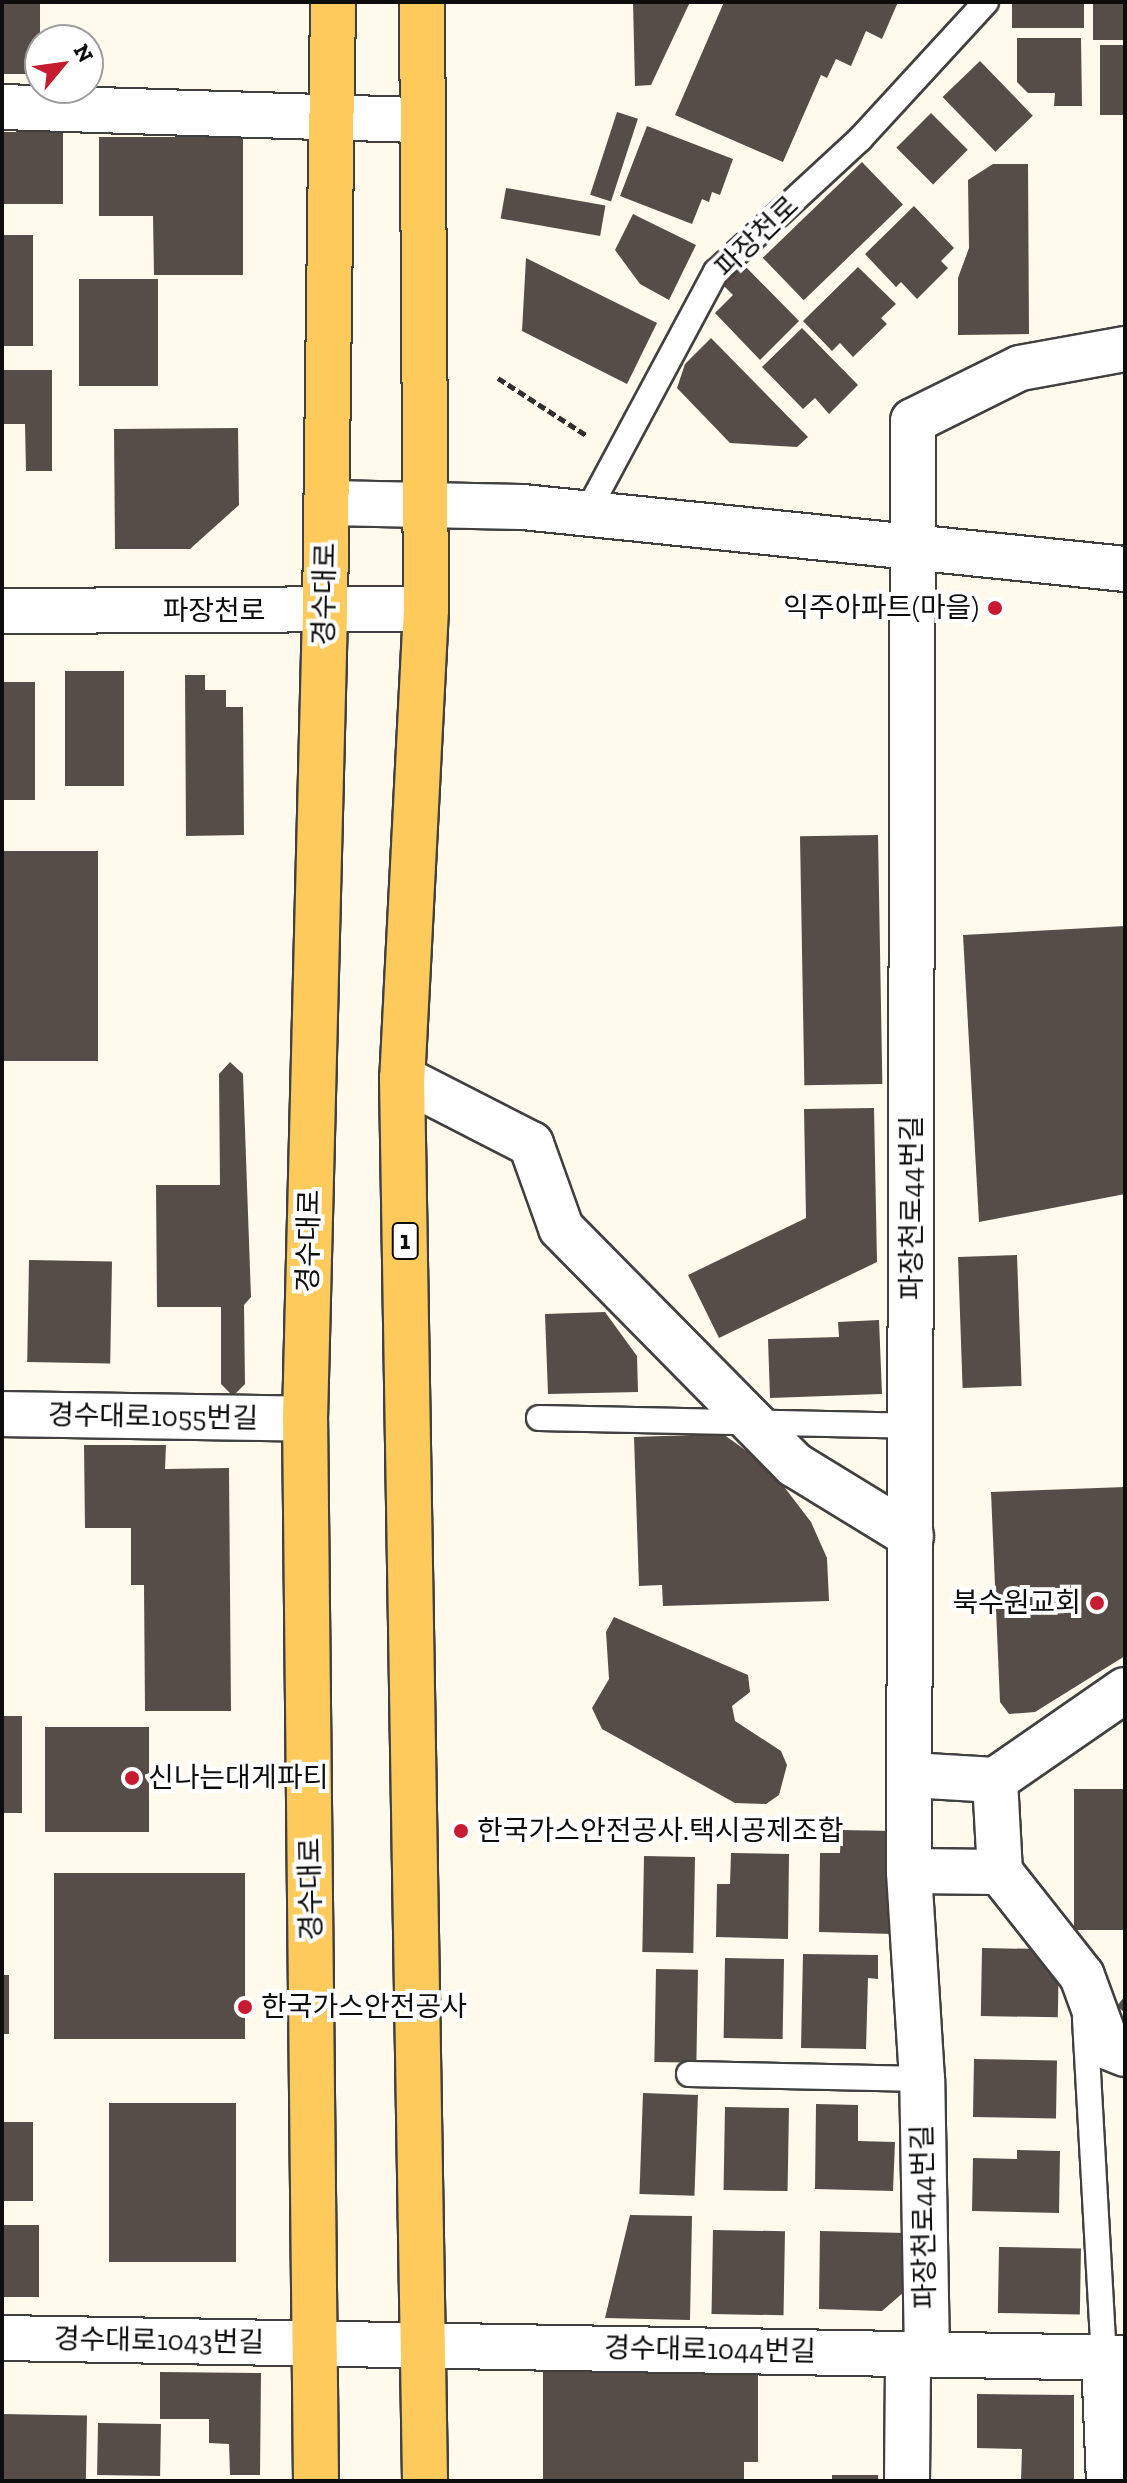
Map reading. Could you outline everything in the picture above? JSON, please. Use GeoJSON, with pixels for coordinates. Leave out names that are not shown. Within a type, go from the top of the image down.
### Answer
{"type":"FeatureCollection","features":[{"type":"Feature","properties":{"kind":"main road","name":"경수대로"},"geometry":{"type":"LineString","coordinates":[[316,2481],[305,1419],[325,611],[334,117],[333,2]]}},
{"type":"Feature","properties":{"kind":"main road","name":"1"},"geometry":{"type":"LineString","coordinates":[[422,2],[426,609],[402,1078],[425,2481]]}},
{"type":"Feature","properties":{"kind":"street"},"geometry":{"type":"LineString","coordinates":[[2,107],[423,120]]}},
{"type":"Feature","properties":{"kind":"street"},"geometry":{"type":"LineString","coordinates":[[915,546],[913,421],[1020,368],[1125,349]]}},
{"type":"Feature","properties":{"kind":"street"},"geometry":{"type":"LineString","coordinates":[[327,503],[586,514],[1125,569]]}},
{"type":"Feature","properties":{"kind":"street","name":"파장천로44번길"},"geometry":{"type":"LineString","coordinates":[[907,2481],[917,2354],[922,2079],[909,1871],[915,546]]}},
{"type":"Feature","properties":{"kind":"street","name":"파장천로"},"geometry":{"type":"LineString","coordinates":[[2,611],[426,609]]}},
{"type":"Feature","properties":{"kind":"street"},"geometry":{"type":"LineString","coordinates":[[402,1078],[531,1144],[561,1228],[795,1465],[911,1536]]}},
{"type":"Feature","properties":{"kind":"street","name":"경수대로1055번길"},"geometry":{"type":"LineString","coordinates":[[2,1414],[305,1419]]}},
{"type":"Feature","properties":{"kind":"street"},"geometry":{"type":"LineString","coordinates":[[910,1775],[995,1780],[1125,1690]]}},
{"type":"Feature","properties":{"kind":"street"},"geometry":{"type":"LineString","coordinates":[[995,1780],[1000,1872],[1082,1976],[1108,2047],[1125,2054]]}},
{"type":"Feature","properties":{"kind":"street"},"geometry":{"type":"LineString","coordinates":[[909,1871],[1000,1872]]}},
{"type":"Feature","properties":{"kind":"street","name":"경수대로1043번길"},"geometry":{"type":"LineString","coordinates":[[2,2338],[316,2344]]}},
{"type":"Feature","properties":{"kind":"street","name":"경수대로1044번길"},"geometry":{"type":"LineString","coordinates":[[316,2344],[1114,2358]]}},
{"type":"Feature","properties":{"kind":"street"},"geometry":{"type":"LineString","coordinates":[[1109,2481],[1114,2358]]}},
{"type":"Feature","properties":{"kind":"lane","name":"파장천로"},"geometry":{"type":"LineString","coordinates":[[586,514],[635,428],[716,272],[860,139],[986,2]]}},
{"type":"Feature","properties":{"kind":"lane"},"geometry":{"type":"LineString","coordinates":[[539,1418],[756,1426],[911,1426]]}},
{"type":"Feature","properties":{"kind":"lane"},"geometry":{"type":"LineString","coordinates":[[1082,1976],[1114,2358]]}},
{"type":"Feature","properties":{"kind":"lane"},"geometry":{"type":"LineString","coordinates":[[689,2074],[922,2079]]}},
{"type":"Feature","properties":{"kind":"path"},"geometry":{"type":"LineString","coordinates":[[498,378],[594,441],[635,428]]}},
{"type":"Feature","properties":{"kind":"building"},"geometry":{"type":"Polygon","coordinates":[[[2,2],[40,2],[40,24],[24,24],[24,74],[2,74],[2,2]]]}},
{"type":"Feature","properties":{"kind":"building"},"geometry":{"type":"Polygon","coordinates":[[[633,2],[690,2],[651,85],[635,86],[633,2]]]}},
{"type":"Feature","properties":{"kind":"building"},"geometry":{"type":"Polygon","coordinates":[[[724,2],[898,2],[882,39],[866,31],[851,66],[836,59],[827,78],[821,75],[783,162],[675,115],[724,2]]]}},
{"type":"Feature","properties":{"kind":"building"},"geometry":{"type":"Polygon","coordinates":[[[1012,2],[1084,2],[1084,28],[1012,28],[1012,2]]]}},
{"type":"Feature","properties":{"kind":"building"},"geometry":{"type":"Polygon","coordinates":[[[1093,2],[1125,2],[1125,40],[1093,40],[1093,2]]]}},
{"type":"Feature","properties":{"kind":"building"},"geometry":{"type":"Polygon","coordinates":[[[1017,38],[1081,38],[1082,106],[1054,106],[1055,93],[1028,93],[1017,82],[1017,38]]]}},
{"type":"Feature","properties":{"kind":"building"},"geometry":{"type":"Polygon","coordinates":[[[1100,45],[1125,45],[1125,115],[1100,115],[1100,45]]]}},
{"type":"Feature","properties":{"kind":"building"},"geometry":{"type":"Polygon","coordinates":[[[980,61],[1033,116],[995,152],[943,97],[980,61]]]}},
{"type":"Feature","properties":{"kind":"building"},"geometry":{"type":"Polygon","coordinates":[[[617,112],[638,119],[611,202],[590,195],[617,112]]]}},
{"type":"Feature","properties":{"kind":"building"},"geometry":{"type":"Polygon","coordinates":[[[931,113],[968,150],[933,184],[896,148],[931,113]]]}},
{"type":"Feature","properties":{"kind":"building"},"geometry":{"type":"Polygon","coordinates":[[[647,126],[733,159],[720,195],[712,192],[709,202],[702,199],[692,224],[620,196],[647,126]]]}},
{"type":"Feature","properties":{"kind":"building"},"geometry":{"type":"Polygon","coordinates":[[[2,132],[63,132],[63,204],[2,204],[2,132]]]}},
{"type":"Feature","properties":{"kind":"building"},"geometry":{"type":"Polygon","coordinates":[[[99,137],[243,137],[243,275],[154,275],[153,216],[99,216],[99,137]]]}},
{"type":"Feature","properties":{"kind":"building"},"geometry":{"type":"Polygon","coordinates":[[[862,162],[903,204],[804,300],[763,258],[862,162]]]}},
{"type":"Feature","properties":{"kind":"building"},"geometry":{"type":"Polygon","coordinates":[[[993,164],[1028,164],[1029,334],[958,335],[958,278],[969,248],[968,180],[993,164]]]}},
{"type":"Feature","properties":{"kind":"building"},"geometry":{"type":"Polygon","coordinates":[[[506,188],[605,206],[600,236],[501,219],[506,188]]]}},
{"type":"Feature","properties":{"kind":"building"},"geometry":{"type":"Polygon","coordinates":[[[914,206],[954,248],[941,261],[948,268],[917,299],[901,282],[896,287],[865,254],[914,206]]]}},
{"type":"Feature","properties":{"kind":"building"},"geometry":{"type":"Polygon","coordinates":[[[633,214],[696,245],[669,300],[640,284],[615,250],[633,214]]]}},
{"type":"Feature","properties":{"kind":"building"},"geometry":{"type":"Polygon","coordinates":[[[2,235],[33,235],[33,346],[2,346],[2,235]]]}},
{"type":"Feature","properties":{"kind":"building"},"geometry":{"type":"Polygon","coordinates":[[[526,258],[657,323],[627,384],[522,331],[526,258]]]}},
{"type":"Feature","properties":{"kind":"building"},"geometry":{"type":"Polygon","coordinates":[[[743,264],[799,321],[760,360],[715,313],[733,295],[722,284],[743,264]]]}},
{"type":"Feature","properties":{"kind":"building"},"geometry":{"type":"Polygon","coordinates":[[[858,267],[896,304],[881,318],[887,324],[853,357],[840,343],[832,351],[803,321],[858,267]]]}},
{"type":"Feature","properties":{"kind":"building"},"geometry":{"type":"Polygon","coordinates":[[[79,279],[158,279],[158,386],[79,386],[79,279]]]}},
{"type":"Feature","properties":{"kind":"building"},"geometry":{"type":"Polygon","coordinates":[[[802,328],[858,385],[829,414],[815,398],[803,409],[762,367],[802,328]]]}},
{"type":"Feature","properties":{"kind":"building"},"geometry":{"type":"Polygon","coordinates":[[[711,338],[808,437],[797,447],[730,443],[677,388],[685,364],[711,338]]]}},
{"type":"Feature","properties":{"kind":"building"},"geometry":{"type":"Polygon","coordinates":[[[2,370],[52,370],[52,471],[26,471],[25,424],[2,424],[2,370]]]}},
{"type":"Feature","properties":{"kind":"building"},"geometry":{"type":"Polygon","coordinates":[[[238,428],[239,505],[190,549],[115,549],[114,429],[238,428]]]}},
{"type":"Feature","properties":{"kind":"building"},"geometry":{"type":"Polygon","coordinates":[[[65,671],[124,671],[124,786],[65,786],[65,671]]]}},
{"type":"Feature","properties":{"kind":"building"},"geometry":{"type":"Polygon","coordinates":[[[185,675],[205,675],[205,690],[226,690],[226,707],[243,707],[244,835],[186,836],[185,675]]]}},
{"type":"Feature","properties":{"kind":"building"},"geometry":{"type":"Polygon","coordinates":[[[2,682],[35,682],[35,800],[2,800],[2,682]]]}},
{"type":"Feature","properties":{"kind":"building"},"geometry":{"type":"Polygon","coordinates":[[[878,835],[882,1084],[804,1085],[800,836],[878,835]]]}},
{"type":"Feature","properties":{"kind":"building"},"geometry":{"type":"Polygon","coordinates":[[[2,851],[98,851],[98,1061],[2,1061],[2,851]]]}},
{"type":"Feature","properties":{"kind":"building"},"geometry":{"type":"Polygon","coordinates":[[[1125,926],[1125,1194],[979,1222],[963,935],[1125,926]]]}},
{"type":"Feature","properties":{"kind":"building"},"geometry":{"type":"Polygon","coordinates":[[[230,1062],[243,1074],[251,1297],[244,1305],[245,1384],[233,1396],[221,1384],[221,1307],[157,1307],[156,1185],[220,1185],[219,1074],[230,1062]]]}},
{"type":"Feature","properties":{"kind":"building"},"geometry":{"type":"Polygon","coordinates":[[[874,1108],[877,1262],[719,1338],[688,1275],[806,1218],[804,1109],[874,1108]]]}},
{"type":"Feature","properties":{"kind":"building"},"geometry":{"type":"Polygon","coordinates":[[[1017,1255],[1022,1386],[963,1388],[958,1257],[1017,1255]]]}},
{"type":"Feature","properties":{"kind":"building"},"geometry":{"type":"Polygon","coordinates":[[[29,1260],[112,1261],[110,1363],[27,1362],[29,1260]]]}},
{"type":"Feature","properties":{"kind":"building"},"geometry":{"type":"Polygon","coordinates":[[[605,1312],[637,1356],[638,1392],[548,1394],[545,1314],[605,1312]]]}},
{"type":"Feature","properties":{"kind":"building"},"geometry":{"type":"Polygon","coordinates":[[[879,1320],[882,1394],[770,1398],[768,1339],[839,1337],[838,1322],[879,1320]]]}},
{"type":"Feature","properties":{"kind":"building"},"geometry":{"type":"Polygon","coordinates":[[[723,1434],[769,1467],[811,1522],[827,1558],[829,1601],[663,1606],[662,1585],[639,1586],[634,1437],[723,1434]]]}},
{"type":"Feature","properties":{"kind":"building"},"geometry":{"type":"Polygon","coordinates":[[[84,1445],[166,1445],[165,1469],[229,1468],[231,1711],[145,1711],[144,1585],[131,1585],[131,1528],[85,1528],[84,1445]]]}},
{"type":"Feature","properties":{"kind":"building"},"geometry":{"type":"Polygon","coordinates":[[[1125,1487],[1125,1656],[1035,1712],[1009,1714],[1000,1702],[991,1492],[1125,1487]]]}},
{"type":"Feature","properties":{"kind":"building"},"geometry":{"type":"Polygon","coordinates":[[[614,1617],[748,1675],[750,1692],[732,1706],[735,1721],[781,1751],[787,1765],[779,1795],[766,1804],[735,1803],[602,1729],[592,1708],[609,1679],[606,1632],[614,1617]]]}},
{"type":"Feature","properties":{"kind":"building"},"geometry":{"type":"Polygon","coordinates":[[[2,1716],[22,1716],[22,1813],[2,1813],[2,1716]]]}},
{"type":"Feature","properties":{"kind":"building"},"geometry":{"type":"Polygon","coordinates":[[[45,1727],[149,1727],[149,1832],[45,1832],[45,1727]]]}},
{"type":"Feature","properties":{"kind":"building"},"geometry":{"type":"Polygon","coordinates":[[[1074,1789],[1125,1789],[1125,1930],[1074,1930],[1074,1789]]]}},
{"type":"Feature","properties":{"kind":"building"},"geometry":{"type":"Polygon","coordinates":[[[841,1830],[894,1831],[893,1934],[819,1932],[820,1853],[840,1853],[841,1830]]]}},
{"type":"Feature","properties":{"kind":"building"},"geometry":{"type":"Polygon","coordinates":[[[731,1853],[789,1854],[788,1939],[716,1937],[717,1884],[730,1884],[731,1853]]]}},
{"type":"Feature","properties":{"kind":"building"},"geometry":{"type":"Polygon","coordinates":[[[644,1856],[695,1857],[693,1953],[642,1952],[644,1856]]]}},
{"type":"Feature","properties":{"kind":"building"},"geometry":{"type":"Polygon","coordinates":[[[54,1873],[245,1873],[245,2039],[54,2039],[54,1873]]]}},
{"type":"Feature","properties":{"kind":"building"},"geometry":{"type":"Polygon","coordinates":[[[982,1948],[1059,1949],[1058,2017],[981,2016],[982,1948]]]}},
{"type":"Feature","properties":{"kind":"building"},"geometry":{"type":"Polygon","coordinates":[[[803,1954],[878,1955],[878,1979],[868,1978],[866,2049],[801,2048],[803,1954]]]}},
{"type":"Feature","properties":{"kind":"building"},"geometry":{"type":"Polygon","coordinates":[[[725,1958],[784,1959],[783,2039],[724,2038],[725,1958]]]}},
{"type":"Feature","properties":{"kind":"building"},"geometry":{"type":"Polygon","coordinates":[[[656,1969],[698,1970],[696,2063],[654,2062],[656,1969]]]}},
{"type":"Feature","properties":{"kind":"building"},"geometry":{"type":"Polygon","coordinates":[[[2,1975],[9,1975],[9,2034],[2,2034],[2,1975]]]}},
{"type":"Feature","properties":{"kind":"building"},"geometry":{"type":"Polygon","coordinates":[[[1125,1996],[1125,2013],[1117,2006],[1125,1996]]]}},
{"type":"Feature","properties":{"kind":"building"},"geometry":{"type":"Polygon","coordinates":[[[974,2059],[1057,2060],[1056,2118],[973,2117],[974,2059]]]}},
{"type":"Feature","properties":{"kind":"building"},"geometry":{"type":"Polygon","coordinates":[[[643,2093],[698,2095],[694,2196],[639,2194],[643,2093]]]}},
{"type":"Feature","properties":{"kind":"building"},"geometry":{"type":"Polygon","coordinates":[[[109,2103],[236,2103],[236,2262],[109,2262],[109,2103]]]}},
{"type":"Feature","properties":{"kind":"building"},"geometry":{"type":"Polygon","coordinates":[[[816,2104],[858,2105],[858,2141],[895,2142],[893,2191],[815,2189],[816,2104]]]}},
{"type":"Feature","properties":{"kind":"building"},"geometry":{"type":"Polygon","coordinates":[[[725,2107],[789,2108],[788,2191],[724,2190],[725,2107]]]}},
{"type":"Feature","properties":{"kind":"building"},"geometry":{"type":"Polygon","coordinates":[[[2,2122],[33,2122],[33,2201],[2,2201],[2,2122]]]}},
{"type":"Feature","properties":{"kind":"building"},"geometry":{"type":"Polygon","coordinates":[[[1017,2150],[1060,2151],[1059,2213],[972,2211],[973,2158],[1017,2159],[1017,2150]]]}},
{"type":"Feature","properties":{"kind":"building"},"geometry":{"type":"Polygon","coordinates":[[[630,2215],[692,2216],[690,2320],[605,2318],[630,2215]]]}},
{"type":"Feature","properties":{"kind":"building"},"geometry":{"type":"Polygon","coordinates":[[[2,2225],[39,2225],[39,2297],[2,2297],[2,2225]]]}},
{"type":"Feature","properties":{"kind":"building"},"geometry":{"type":"Polygon","coordinates":[[[713,2230],[785,2231],[784,2315],[712,2314],[713,2230]]]}},
{"type":"Feature","properties":{"kind":"building"},"geometry":{"type":"Polygon","coordinates":[[[820,2231],[906,2233],[904,2292],[882,2311],[819,2309],[820,2231]]]}},
{"type":"Feature","properties":{"kind":"building"},"geometry":{"type":"Polygon","coordinates":[[[999,2247],[1081,2248],[1080,2314],[998,2313],[999,2247]]]}},
{"type":"Feature","properties":{"kind":"building"},"geometry":{"type":"Polygon","coordinates":[[[543,2367],[758,2368],[758,2462],[744,2462],[744,2481],[543,2481],[543,2367]]]}},
{"type":"Feature","properties":{"kind":"building"},"geometry":{"type":"Polygon","coordinates":[[[160,2372],[261,2373],[260,2475],[230,2475],[229,2444],[209,2443],[209,2419],[160,2419],[160,2372]]]}},
{"type":"Feature","properties":{"kind":"building"},"geometry":{"type":"Polygon","coordinates":[[[977,2394],[1074,2395],[1074,2481],[1021,2481],[1022,2449],[977,2448],[977,2394]]]}},
{"type":"Feature","properties":{"kind":"building"},"geometry":{"type":"Polygon","coordinates":[[[2,2414],[87,2415],[86,2481],[2,2481],[2,2414]]]}},
{"type":"Feature","properties":{"kind":"building"},"geometry":{"type":"Polygon","coordinates":[[[98,2423],[161,2424],[160,2476],[97,2475],[98,2423]]]}},
{"type":"Feature","properties":{"kind":"building"},"geometry":{"type":"Polygon","coordinates":[[[832,2475],[878,2475],[878,2481],[832,2481],[832,2475]]]}},
{"type":"Feature","properties":{"kind":"place","name":"익주아파트(마을)"},"geometry":{"type":"Point","coordinates":[995,608]}},
{"type":"Feature","properties":{"kind":"place","name":"북수원교회"},"geometry":{"type":"Point","coordinates":[1097,1603]}},
{"type":"Feature","properties":{"kind":"place","name":"신나는대게파티"},"geometry":{"type":"Point","coordinates":[132,1778]}},
{"type":"Feature","properties":{"kind":"place","name":"한국가스안전공사.택시공제조합"},"geometry":{"type":"Point","coordinates":[461,1831]}},
{"type":"Feature","properties":{"kind":"place","name":"한국가스안전공사"},"geometry":{"type":"Point","coordinates":[245,2007]}}]}
